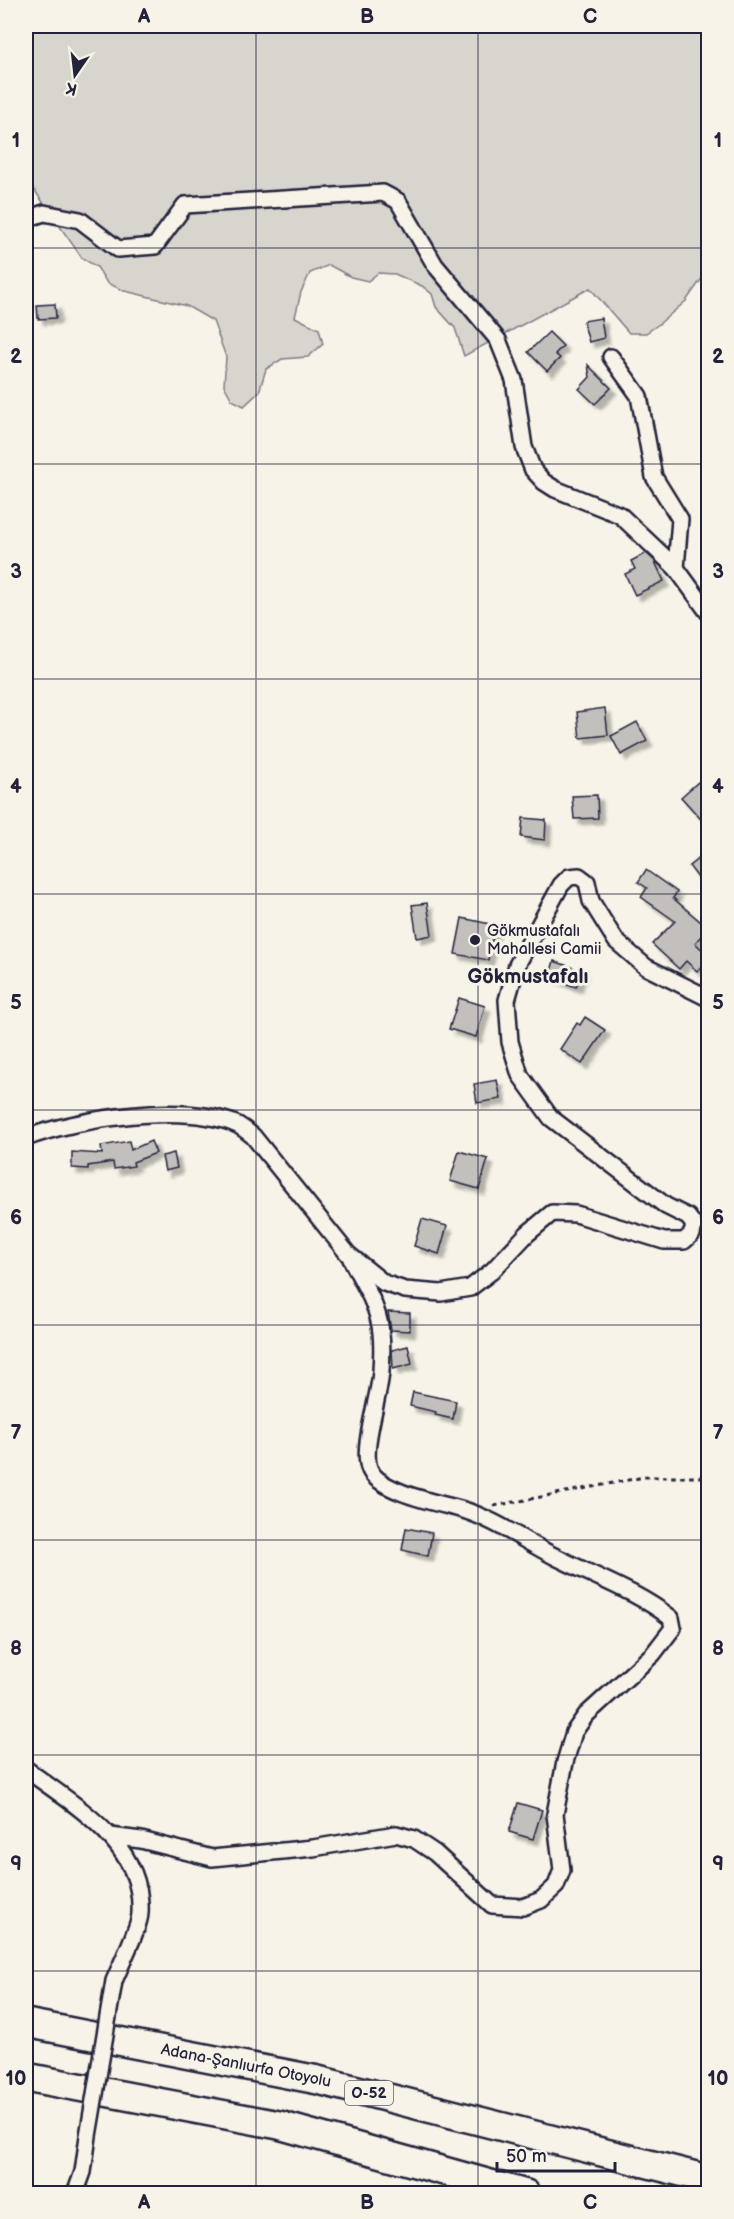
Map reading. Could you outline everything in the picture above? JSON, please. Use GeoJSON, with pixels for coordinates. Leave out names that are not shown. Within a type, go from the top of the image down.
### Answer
{"type":"FeatureCollection","features":[{"type":"Feature","properties":{"kind":"highway","name":"Adana-Şanlıurfa Otoyolu"},"geometry":{"type":"LineString","coordinates":[[26,2023],[318,2080],[708,2179]]}},
{"type":"Feature","properties":{"kind":"highway"},"geometry":{"type":"LineString","coordinates":[[26,2077],[279,2125],[526,2193]]}},
{"type":"Feature","properties":{"kind":"street"},"geometry":{"type":"LineString","coordinates":[[26,219],[44,213],[80,220],[118,249],[155,246],[185,206],[383,193],[398,201],[435,265],[498,340],[513,380],[524,447],[533,470],[544,482],[555,489],[620,515],[676,568],[708,612]]}},
{"type":"Feature","properties":{"kind":"street"},"geometry":{"type":"LineString","coordinates":[[611,357],[639,396],[654,477],[680,519],[676,568]]}},
{"type":"Feature","properties":{"kind":"street"},"geometry":{"type":"LineString","coordinates":[[348,1254],[384,1283],[405,1290],[441,1293],[470,1288],[492,1271],[527,1234],[552,1214],[576,1214],[664,1241],[684,1242],[692,1234],[694,1225],[688,1217],[666,1206],[551,1118],[520,1075],[510,1042],[507,1000],[517,965],[561,885],[569,877],[579,876],[587,882],[591,901],[616,940],[646,967],[708,998]]}},
{"type":"Feature","properties":{"kind":"street"},"geometry":{"type":"LineString","coordinates":[[26,1138],[47,1130],[90,1120],[184,1113],[238,1125],[253,1136],[348,1254],[371,1298],[380,1322],[381,1371],[368,1443],[369,1469],[378,1481],[412,1495],[469,1511],[555,1557],[651,1604],[671,1618],[673,1628],[653,1654],[586,1715],[574,1732],[565,1762],[555,1814],[562,1870],[556,1886],[541,1900],[523,1907],[492,1905],[435,1852],[414,1839],[396,1834],[314,1848],[212,1858],[141,1840],[110,1836]]}},
{"type":"Feature","properties":{"kind":"street"},"geometry":{"type":"LineString","coordinates":[[26,1769],[105,1829],[126,1854],[138,1884],[141,1914],[114,1981],[83,2172],[75,2193]]}},
{"type":"Feature","properties":{"kind":"path"},"geometry":{"type":"LineString","coordinates":[[469,1511],[644,1477],[708,1477]]}},
{"type":"Feature","properties":{"kind":"shaded area"},"geometry":{"type":"Polygon","coordinates":[[[26,26],[708,26],[708,270],[686,301],[646,333],[629,333],[590,288],[464,356],[455,328],[436,307],[432,294],[422,286],[395,274],[378,273],[368,281],[351,277],[329,265],[310,273],[301,292],[295,317],[319,329],[323,344],[308,357],[282,359],[266,369],[259,392],[244,406],[232,400],[224,385],[226,357],[213,321],[187,306],[125,291],[107,283],[97,267],[82,258],[26,178],[26,26]]]}},
{"type":"Feature","properties":{"kind":"building"},"geometry":{"type":"Polygon","coordinates":[[[55,304],[56,318],[38,319],[37,305],[55,304]]]}},
{"type":"Feature","properties":{"kind":"building"},"geometry":{"type":"Polygon","coordinates":[[[601,318],[604,338],[589,342],[583,321],[601,318]]]}},
{"type":"Feature","properties":{"kind":"building"},"geometry":{"type":"Polygon","coordinates":[[[549,332],[563,346],[555,354],[560,358],[547,371],[528,352],[549,332]]]}},
{"type":"Feature","properties":{"kind":"building"},"geometry":{"type":"Polygon","coordinates":[[[588,365],[611,388],[595,404],[579,389],[590,377],[588,365]]]}},
{"type":"Feature","properties":{"kind":"building"},"geometry":{"type":"Polygon","coordinates":[[[646,553],[654,560],[664,581],[635,595],[625,574],[635,569],[631,561],[646,553]]]}},
{"type":"Feature","properties":{"kind":"building"},"geometry":{"type":"Polygon","coordinates":[[[605,708],[608,735],[580,738],[577,712],[605,708]]]}},
{"type":"Feature","properties":{"kind":"building"},"geometry":{"type":"Polygon","coordinates":[[[637,722],[647,741],[621,755],[611,736],[637,722]]]}},
{"type":"Feature","properties":{"kind":"building"},"geometry":{"type":"Polygon","coordinates":[[[698,782],[708,793],[708,827],[681,797],[698,782]]]}},
{"type":"Feature","properties":{"kind":"building"},"geometry":{"type":"Polygon","coordinates":[[[597,795],[598,818],[574,819],[572,796],[597,795]]]}},
{"type":"Feature","properties":{"kind":"building"},"geometry":{"type":"Polygon","coordinates":[[[523,818],[546,820],[545,840],[521,837],[523,818]]]}},
{"type":"Feature","properties":{"kind":"building"},"geometry":{"type":"Polygon","coordinates":[[[708,851],[708,891],[689,866],[708,851]]]}},
{"type":"Feature","properties":{"kind":"building"},"geometry":{"type":"Polygon","coordinates":[[[646,870],[677,892],[673,898],[708,928],[695,943],[708,955],[708,959],[697,971],[686,961],[679,969],[652,944],[675,921],[641,897],[647,888],[638,882],[646,870]]]}},
{"type":"Feature","properties":{"kind":"building"},"geometry":{"type":"Polygon","coordinates":[[[427,903],[432,935],[417,938],[412,905],[427,903]]]}},
{"type":"Feature","properties":{"kind":"building","name":"Gökmustafalı Mahallesi Camii"},"geometry":{"type":"Polygon","coordinates":[[[462,918],[495,925],[488,960],[455,954],[462,918]]]}},
{"type":"Feature","properties":{"kind":"building"},"geometry":{"type":"Polygon","coordinates":[[[554,961],[582,971],[576,987],[549,977],[554,961]]]}},
{"type":"Feature","properties":{"kind":"building"},"geometry":{"type":"Polygon","coordinates":[[[459,998],[485,1006],[476,1037],[449,1029],[459,998]]]}},
{"type":"Feature","properties":{"kind":"building"},"geometry":{"type":"Polygon","coordinates":[[[585,1017],[605,1030],[582,1064],[560,1049],[577,1023],[580,1025],[585,1017]]]}},
{"type":"Feature","properties":{"kind":"building"},"geometry":{"type":"Polygon","coordinates":[[[497,1080],[501,1099],[477,1103],[474,1084],[497,1080]]]}},
{"type":"Feature","properties":{"kind":"building"},"geometry":{"type":"Polygon","coordinates":[[[129,1141],[131,1150],[151,1141],[156,1153],[133,1162],[134,1166],[114,1169],[113,1162],[88,1166],[88,1169],[72,1168],[72,1152],[102,1154],[101,1146],[129,1141]]]}},
{"type":"Feature","properties":{"kind":"building"},"geometry":{"type":"Polygon","coordinates":[[[459,1151],[488,1159],[479,1189],[450,1181],[459,1151]]]}},
{"type":"Feature","properties":{"kind":"building"},"geometry":{"type":"Polygon","coordinates":[[[174,1153],[177,1168],[165,1171],[162,1156],[174,1153]]]}},
{"type":"Feature","properties":{"kind":"building"},"geometry":{"type":"Polygon","coordinates":[[[422,1219],[447,1226],[439,1254],[414,1246],[422,1219]]]}},
{"type":"Feature","properties":{"kind":"building"},"geometry":{"type":"Polygon","coordinates":[[[388,1312],[410,1313],[410,1331],[391,1330],[388,1312]]]}},
{"type":"Feature","properties":{"kind":"building"},"geometry":{"type":"Polygon","coordinates":[[[408,1346],[412,1364],[393,1369],[392,1350],[408,1346]]]}},
{"type":"Feature","properties":{"kind":"building"},"geometry":{"type":"Polygon","coordinates":[[[413,1392],[456,1401],[453,1419],[410,1406],[413,1392]]]}},
{"type":"Feature","properties":{"kind":"building"},"geometry":{"type":"Polygon","coordinates":[[[406,1528],[432,1533],[428,1556],[402,1550],[406,1528]]]}},
{"type":"Feature","properties":{"kind":"building"},"geometry":{"type":"Polygon","coordinates":[[[518,1803],[542,1810],[533,1839],[509,1832],[518,1803]]]}},
{"type":"Feature","properties":{"kind":"place","name":"Gökmustafalı Mahallesi Camii"},"geometry":{"type":"Point","coordinates":[475,940]}},
{"type":"Feature","properties":{"kind":"district","name":"Gökmustafalı"},"geometry":{"type":"Point","coordinates":[528,977]}}]}
